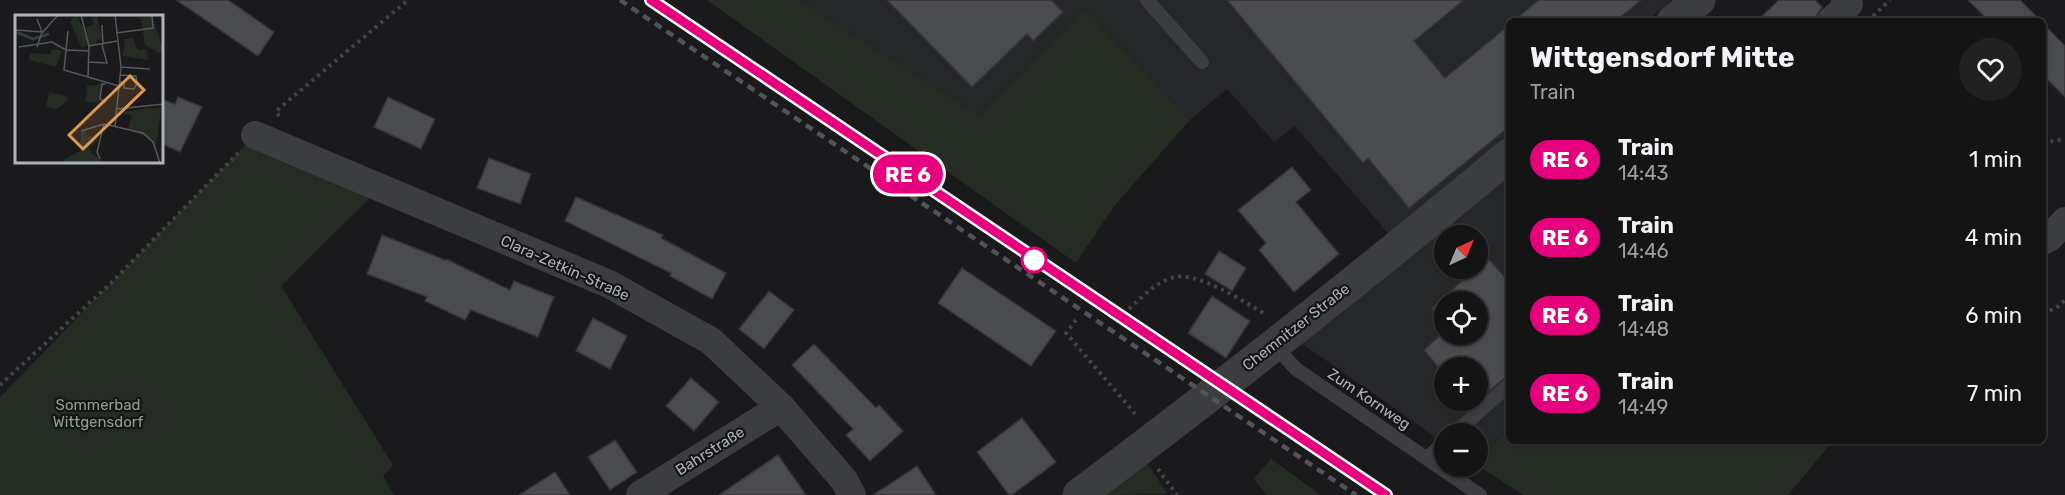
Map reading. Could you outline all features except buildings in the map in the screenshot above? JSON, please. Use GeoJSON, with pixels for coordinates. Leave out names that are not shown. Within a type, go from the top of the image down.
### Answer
{"type":"FeatureCollection","features":[{"type":"Feature","properties":{"kind":"street"},"geometry":{"type":"LineString","coordinates":[[1677,18],[1699,0]]}},
{"type":"Feature","properties":{"kind":"street"},"geometry":{"type":"LineString","coordinates":[[1834,18],[1849,4],[1845,0]]}},
{"type":"Feature","properties":{"kind":"street","name":"Clara-Zetkin-Straße"},"geometry":{"type":"LineString","coordinates":[[255,135],[609,284],[711,341],[781,407],[844,480],[852,495]]}},
{"type":"Feature","properties":{"kind":"street","name":"Chemnitzer Straße"},"geometry":{"type":"LineString","coordinates":[[1079,495],[1284,338],[1506,158]]}},
{"type":"Feature","properties":{"kind":"street"},"geometry":{"type":"LineString","coordinates":[[2046,240],[2065,221]]}},
{"type":"Feature","properties":{"kind":"street","name":"Bahrstraße"},"geometry":{"type":"LineString","coordinates":[[640,495],[781,407]]}},
{"type":"Feature","properties":{"kind":"lane"},"geometry":{"type":"LineString","coordinates":[[1147,0],[1202,62]]}},
{"type":"Feature","properties":{"kind":"lane","name":"Zum Kornweg"},"geometry":{"type":"LineString","coordinates":[[1284,338],[1296,369],[1480,495]]}},
{"type":"Feature","properties":{"kind":"lane"},"geometry":{"type":"LineString","coordinates":[[1466,423],[1506,388]]}},
{"type":"Feature","properties":{"kind":"lane"},"geometry":{"type":"LineString","coordinates":[[1427,458],[1434,451]]}},
{"type":"Feature","properties":{"kind":"path"},"geometry":{"type":"LineString","coordinates":[[292,151],[294,140],[276,111],[408,0]]}},
{"type":"Feature","properties":{"kind":"path"},"geometry":{"type":"LineString","coordinates":[[1870,18],[1890,0]]}},
{"type":"Feature","properties":{"kind":"path"},"geometry":{"type":"LineString","coordinates":[[0,385],[111,283],[255,135]]}},
{"type":"Feature","properties":{"kind":"path"},"geometry":{"type":"LineString","coordinates":[[2046,142],[2065,139]]}},
{"type":"Feature","properties":{"kind":"path"},"geometry":{"type":"LineString","coordinates":[[1129,309],[1149,290],[1173,277],[1190,278],[1216,288],[1284,338]]}},
{"type":"Feature","properties":{"kind":"path"},"geometry":{"type":"LineString","coordinates":[[2046,312],[2065,300]]}},
{"type":"Feature","properties":{"kind":"path"},"geometry":{"type":"LineString","coordinates":[[1076,320],[1066,333],[1155,437]]}},
{"type":"Feature","properties":{"kind":"shaded area"},"geometry":{"type":"Polygon","coordinates":[[[800,0],[1671,0],[1650,18],[1506,18],[1506,431],[1488,450],[1488,423],[1434,423],[1434,436],[1301,343],[1407,255],[1295,126],[1274,142],[1227,89],[1190,120],[1085,8],[979,115],[800,0]]]}},
{"type":"Feature","properties":{"kind":"green space"},"geometry":{"type":"Polygon","coordinates":[[[707,0],[800,0],[979,115],[1085,8],[1190,120],[1115,205],[1076,263],[707,0]]]}},
{"type":"Feature","properties":{"kind":"green space","name":"Sommerbad Wittgensdorf"},"geometry":{"type":"Polygon","coordinates":[[[255,135],[380,188],[281,286],[393,465],[383,476],[394,495],[0,495],[0,397],[255,135]]]}},
{"type":"Feature","properties":{"kind":"green space"},"geometry":{"type":"Polygon","coordinates":[[[1506,431],[1506,444],[1830,444],[1788,495],[1524,495],[1488,472],[1488,450],[1506,431]]]}},
{"type":"Feature","properties":{"kind":"green space"},"geometry":{"type":"Polygon","coordinates":[[[1271,459],[1321,495],[1266,495],[1254,478],[1271,459]]]}},
{"type":"Feature","properties":{"kind":"green space"},"geometry":{"type":"Polygon","coordinates":[[[1146,462],[1168,494],[1103,495],[1146,462]]]}},
{"type":"Feature","properties":{"kind":"railway"},"geometry":{"type":"LineString","coordinates":[[620,0],[1356,495]]}},
{"type":"Feature","properties":{"kind":"railway"},"geometry":{"type":"LineString","coordinates":[[651,0],[1386,495]]}},
{"type":"Feature","properties":{"kind":"train"},"geometry":{"type":"LineString","coordinates":[[651,0],[1386,495]]}}]}
